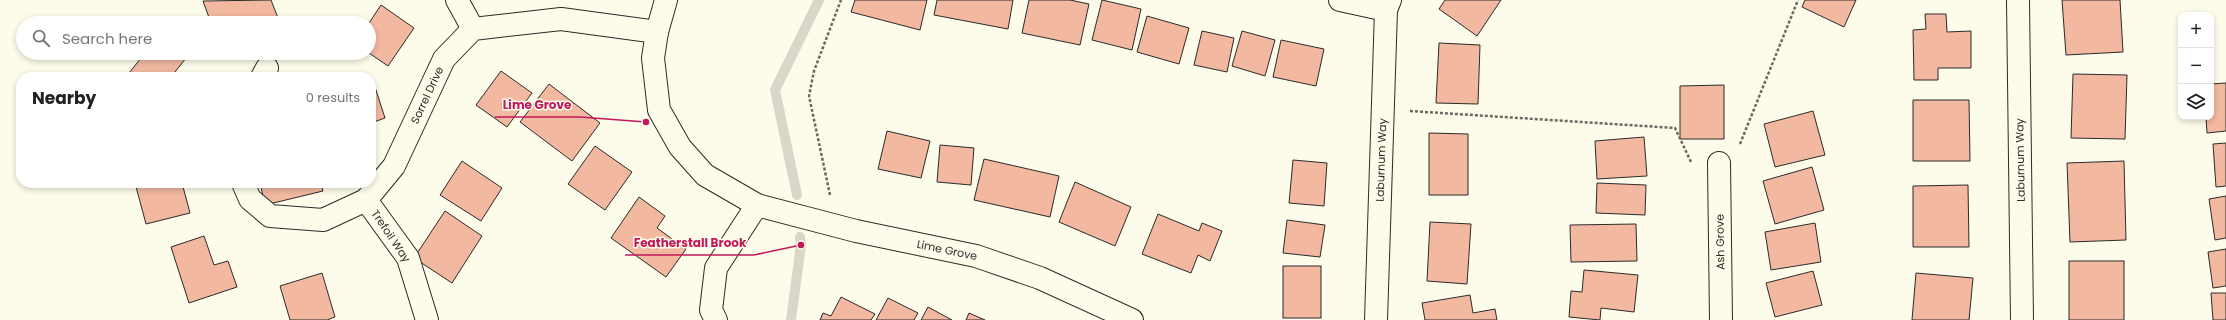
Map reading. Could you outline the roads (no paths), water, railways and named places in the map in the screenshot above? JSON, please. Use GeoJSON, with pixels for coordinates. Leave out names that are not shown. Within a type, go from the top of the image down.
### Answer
{"type":"FeatureCollection","features":[{"type":"Feature","properties":{"kind":"street"},"geometry":{"type":"LineString","coordinates":[[458,0],[473,30],[561,19],[657,32]]}},
{"type":"Feature","properties":{"kind":"street","name":"Lime Grove"},"geometry":{"type":"LineString","coordinates":[[666,0],[657,32],[653,58],[659,110],[680,147],[705,175],[757,205],[828,223],[976,256],[1040,278],[1132,320]]}},
{"type":"Feature","properties":{"kind":"street"},"geometry":{"type":"LineString","coordinates":[[1340,0],[1388,5]]}},
{"type":"Feature","properties":{"kind":"street","name":"Laburnum Way"},"geometry":{"type":"LineString","coordinates":[[2018,0],[2022,320]]}},
{"type":"Feature","properties":{"kind":"street","name":"Laburnum Way"},"geometry":{"type":"LineString","coordinates":[[1376,320],[1388,5]]}},
{"type":"Feature","properties":{"kind":"street","name":"Sorrel Drive"},"geometry":{"type":"LineString","coordinates":[[376,188],[394,166],[444,59],[473,30]]}},
{"type":"Feature","properties":{"kind":"street","name":"Ash Grove"},"geometry":{"type":"LineString","coordinates":[[1719,163],[1721,320]]}},
{"type":"Feature","properties":{"kind":"street","name":"Sorrel Drive"},"geometry":{"type":"LineString","coordinates":[[245,188],[250,199],[270,216],[323,220],[366,200],[376,188]]}},
{"type":"Feature","properties":{"kind":"street","name":"Trefoil Way"},"geometry":{"type":"LineString","coordinates":[[366,200],[408,258],[427,320]]}},
{"type":"Feature","properties":{"kind":"street"},"geometry":{"type":"LineString","coordinates":[[716,320],[711,310],[716,268],[757,205]]}},
{"type":"Feature","properties":{"kind":"waterway"},"geometry":{"type":"LineString","coordinates":[[797,195],[775,90],[819,0]]}},
{"type":"Feature","properties":{"kind":"waterway"},"geometry":{"type":"LineString","coordinates":[[791,320],[801,245],[800,237]]}},
{"type":"Feature","properties":{"kind":"place","name":"Lime Grove"},"geometry":{"type":"Point","coordinates":[646,122]}},
{"type":"Feature","properties":{"kind":"place","name":"Featherstall Brook"},"geometry":{"type":"Point","coordinates":[801,245]}}]}
